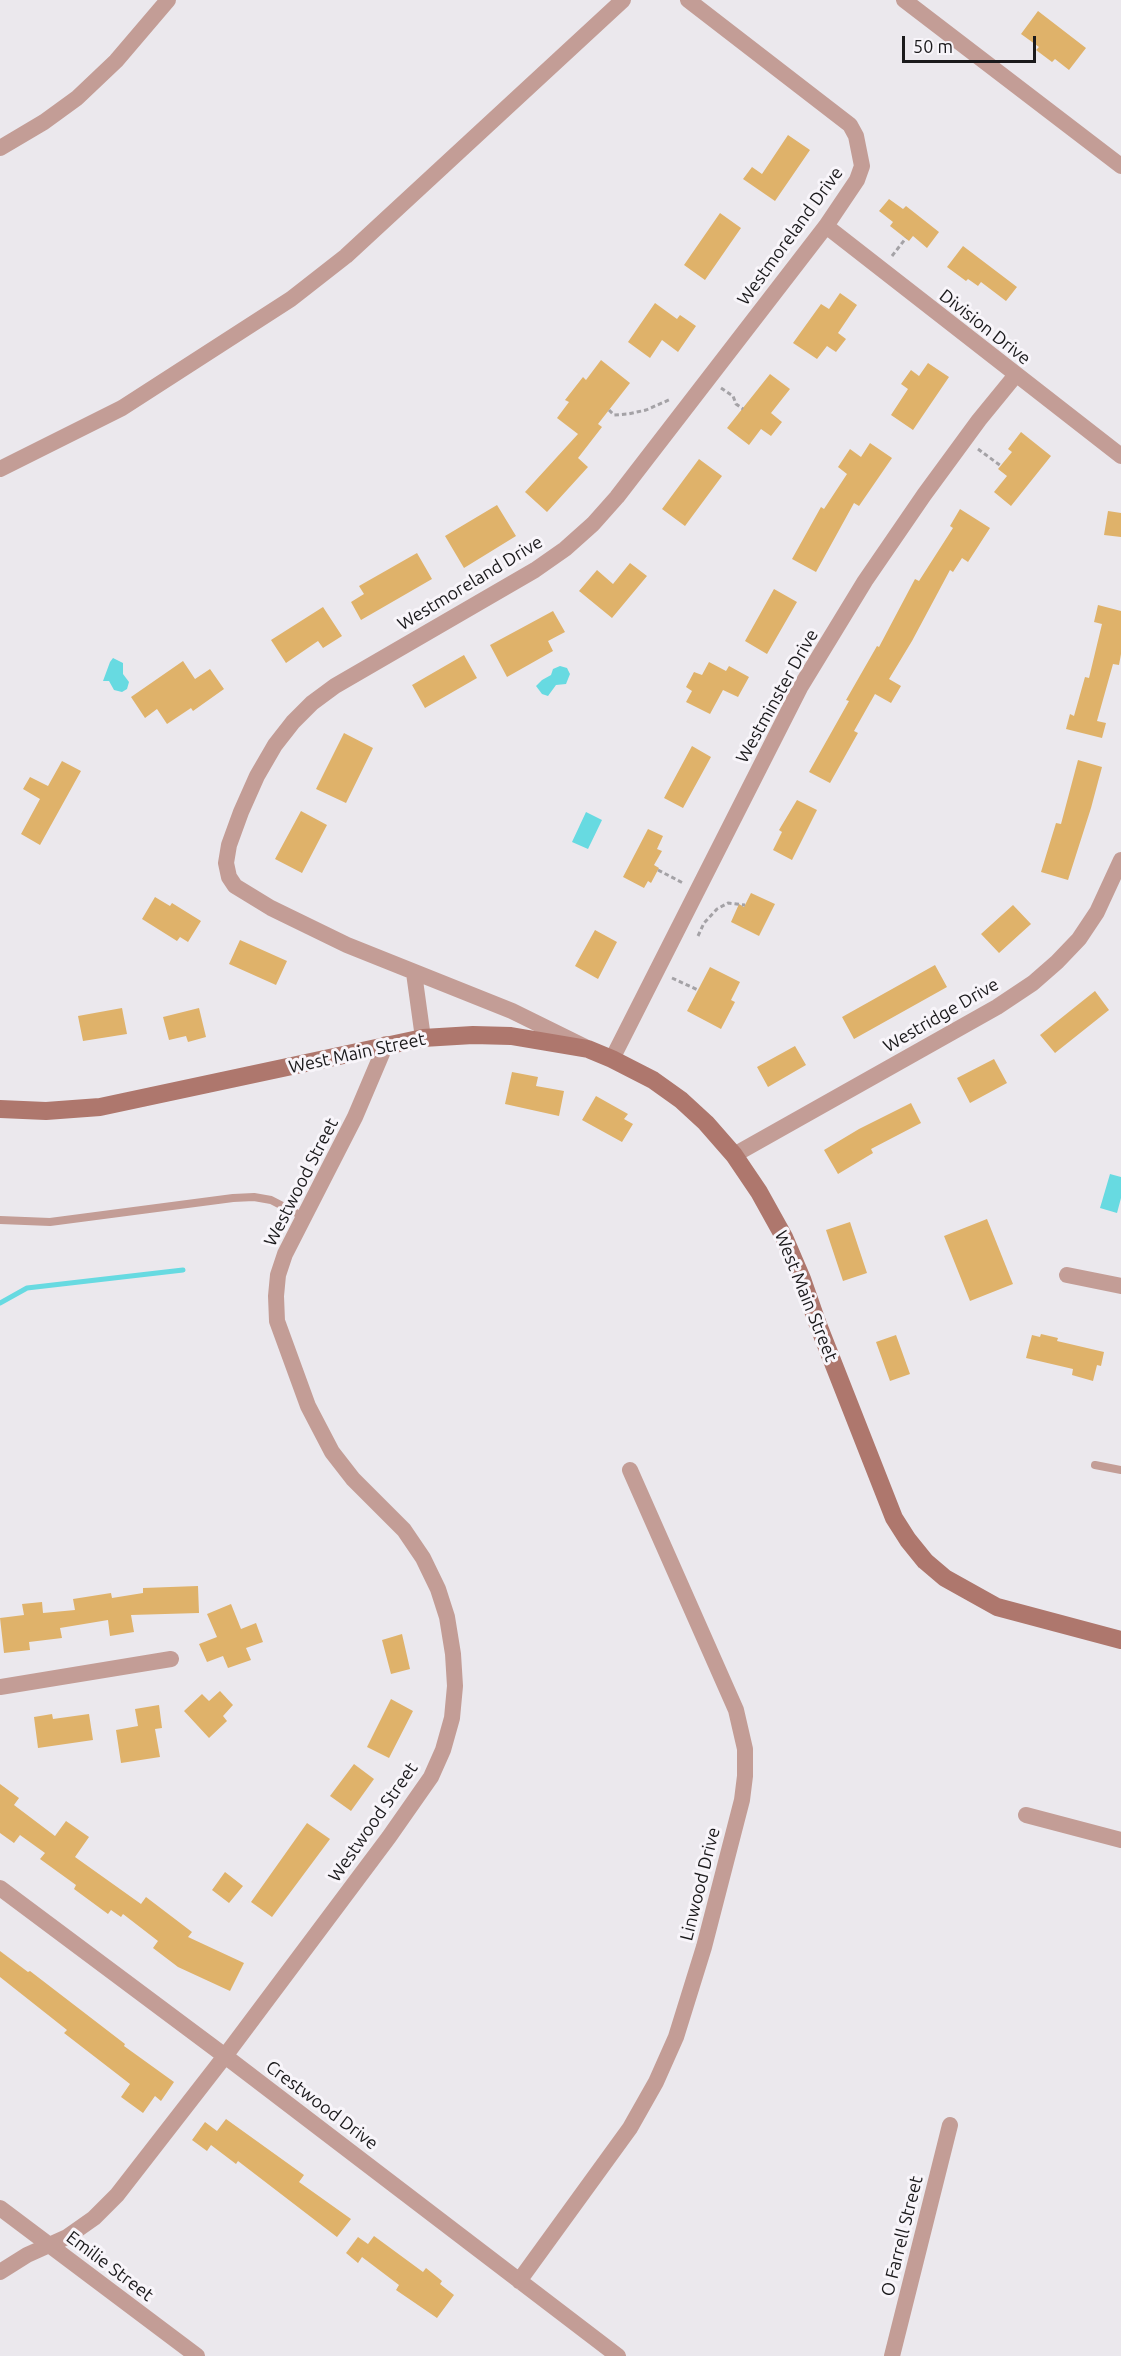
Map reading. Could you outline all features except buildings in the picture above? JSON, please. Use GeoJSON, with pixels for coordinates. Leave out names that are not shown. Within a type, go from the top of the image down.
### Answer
{"type":"FeatureCollection","features":[{"type":"Feature","properties":{"kind":"main road","name":"West Main Street"},"geometry":{"type":"LineString","coordinates":[[0,1109],[46,1111],[100,1107],[163,1095],[386,1044],[423,1038],[473,1035],[511,1036],[588,1049],[612,1059],[653,1080],[681,1100],[734,1155],[759,1192],[784,1237],[894,1518],[925,1561],[945,1578],[997,1607],[1121,1640]]}},
{"type":"Feature","properties":{"kind":"street"},"geometry":{"type":"LineString","coordinates":[[0,148],[44,122],[78,98],[116,61],[168,0]]}},
{"type":"Feature","properties":{"kind":"street"},"geometry":{"type":"LineString","coordinates":[[0,469],[122,408],[291,299],[346,256],[623,0]]}},
{"type":"Feature","properties":{"kind":"street","name":"Westmoreland Drive"},"geometry":{"type":"LineString","coordinates":[[588,1049],[512,1011],[336,940],[271,908],[236,886],[229,877],[226,863],[229,845],[257,776],[275,745],[293,722],[312,703],[335,686],[535,570],[565,549],[593,524],[826,226],[857,180],[862,166],[858,143],[850,125],[688,0]]}},
{"type":"Feature","properties":{"kind":"street"},"geometry":{"type":"LineString","coordinates":[[904,0],[1121,166]]}},
{"type":"Feature","properties":{"kind":"street","name":"Division Drive"},"geometry":{"type":"LineString","coordinates":[[826,226],[1015,376],[1121,456]]}},
{"type":"Feature","properties":{"kind":"street","name":"Westminster Drive"},"geometry":{"type":"LineString","coordinates":[[612,1059],[801,686],[865,581],[964,440],[1015,376]]}},
{"type":"Feature","properties":{"kind":"street","name":"Westridge Drive"},"geometry":{"type":"LineString","coordinates":[[734,1155],[997,1007],[1033,983],[1058,962],[1079,939],[1109,890],[1121,860]]}},
{"type":"Feature","properties":{"kind":"street"},"geometry":{"type":"LineString","coordinates":[[414,973],[423,1038]]}},
{"type":"Feature","properties":{"kind":"street","name":"Westwood Street"},"geometry":{"type":"LineString","coordinates":[[0,2272],[27,2255],[51,2246],[94,2218],[117,2195],[225,2056],[431,1777],[446,1739],[452,1718],[455,1686],[447,1617],[438,1589],[423,1558],[404,1530],[353,1479],[332,1452],[308,1406],[278,1321],[276,1296],[278,1275],[285,1254],[355,1117],[386,1044]]}},
{"type":"Feature","properties":{"kind":"street"},"geometry":{"type":"LineString","coordinates":[[1067,1275],[1121,1286]]}},
{"type":"Feature","properties":{"kind":"street","name":"Linwood Drive"},"geometry":{"type":"LineString","coordinates":[[519,2281],[630,2128],[656,2082],[676,2037],[704,1947],[742,1800],[745,1749],[736,1710],[630,1470]]}},
{"type":"Feature","properties":{"kind":"street"},"geometry":{"type":"LineString","coordinates":[[0,1687],[171,1659]]}},
{"type":"Feature","properties":{"kind":"street"},"geometry":{"type":"LineString","coordinates":[[1026,1815],[1121,1840]]}},
{"type":"Feature","properties":{"kind":"street","name":"Crestwood Drive"},"geometry":{"type":"LineString","coordinates":[[0,1888],[225,2056],[618,2356]]}},
{"type":"Feature","properties":{"kind":"street","name":"O Farrell Street"},"geometry":{"type":"LineString","coordinates":[[892,2356],[950,2125]]}},
{"type":"Feature","properties":{"kind":"street","name":"Emilie Street"},"geometry":{"type":"LineString","coordinates":[[0,2208],[196,2356]]}},
{"type":"Feature","properties":{"kind":"lane"},"geometry":{"type":"LineString","coordinates":[[0,1220],[50,1222],[254,1197],[271,1200],[304,1217]]}},
{"type":"Feature","properties":{"kind":"lane"},"geometry":{"type":"LineString","coordinates":[[1095,1465],[1121,1470]]}},
{"type":"Feature","properties":{"kind":"path"},"geometry":{"type":"LineString","coordinates":[[881,270],[906,238]]}},
{"type":"Feature","properties":{"kind":"path"},"geometry":{"type":"LineString","coordinates":[[710,376],[733,396],[736,404],[743,408]]}},
{"type":"Feature","properties":{"kind":"path"},"geometry":{"type":"LineString","coordinates":[[609,410],[614,415],[628,414],[646,410],[671,399]]}},
{"type":"Feature","properties":{"kind":"path"},"geometry":{"type":"LineString","coordinates":[[964,440],[1001,466]]}},
{"type":"Feature","properties":{"kind":"path"},"geometry":{"type":"LineString","coordinates":[[658,870],[697,890]]}},
{"type":"Feature","properties":{"kind":"path"},"geometry":{"type":"LineString","coordinates":[[698,936],[704,922],[717,909],[728,903],[745,905]]}},
{"type":"Feature","properties":{"kind":"path"},"geometry":{"type":"LineString","coordinates":[[657,970],[698,990]]}},
{"type":"Feature","properties":{"kind":"water"},"geometry":{"type":"Polygon","coordinates":[[[113,658],[123,663],[123,674],[129,682],[127,689],[122,692],[114,690],[109,681],[103,681],[113,658]]]}},
{"type":"Feature","properties":{"kind":"water"},"geometry":{"type":"Polygon","coordinates":[[[560,666],[567,668],[570,674],[566,684],[556,685],[548,696],[542,694],[536,686],[551,675],[553,669],[560,666]]]}},
{"type":"Feature","properties":{"kind":"water"},"geometry":{"type":"Polygon","coordinates":[[[586,812],[602,820],[588,849],[572,842],[586,812]]]}},
{"type":"Feature","properties":{"kind":"water"},"geometry":{"type":"Polygon","coordinates":[[[1110,1174],[1121,1177],[1121,1198],[1117,1213],[1100,1208],[1110,1174]]]}},
{"type":"Feature","properties":{"kind":"waterway"},"geometry":{"type":"LineString","coordinates":[[0,1303],[27,1288],[183,1270]]}}]}
